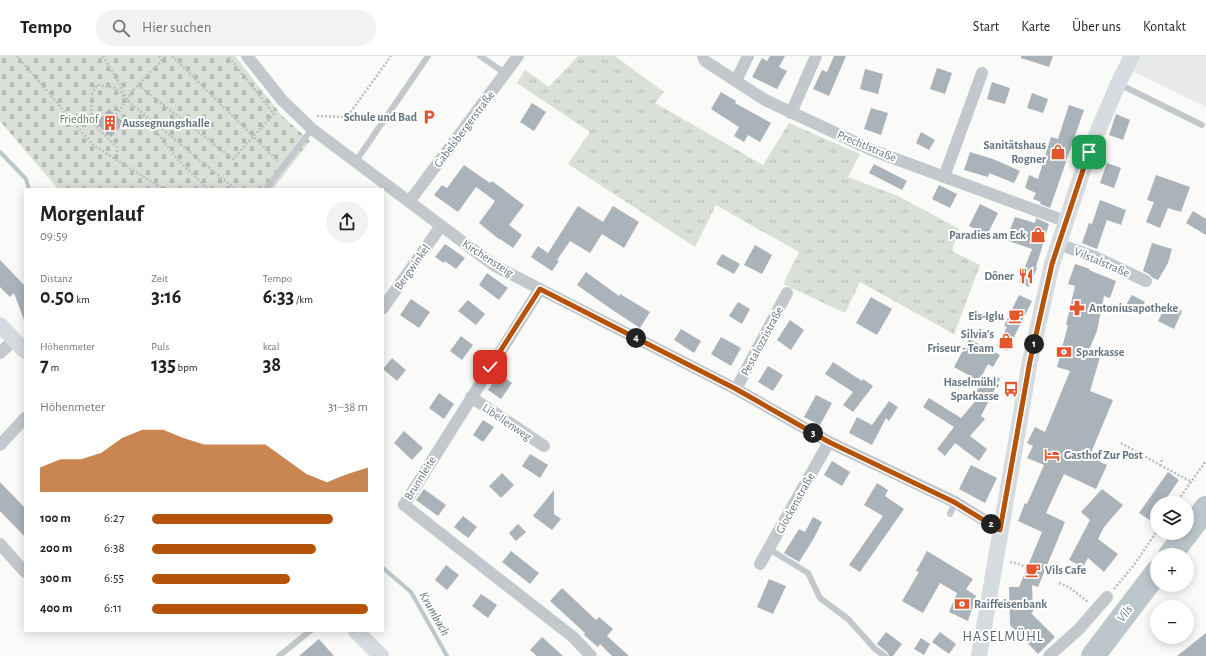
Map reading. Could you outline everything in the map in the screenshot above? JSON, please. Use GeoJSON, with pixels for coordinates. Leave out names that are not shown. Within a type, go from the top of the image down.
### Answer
{"type":"FeatureCollection","features":[{"type":"Feature","properties":{"kind":"main road","name":"Vilstalstraße"},"geometry":{"type":"LineString","coordinates":[[979,656],[1030,361],[1052,264],[1089,152],[1118,84],[1132,56]]}},
{"type":"Feature","properties":{"kind":"main road"},"geometry":{"type":"LineString","coordinates":[[0,325],[20,345]]}},
{"type":"Feature","properties":{"kind":"main road"},"geometry":{"type":"LineString","coordinates":[[357,632],[382,656]]}},
{"type":"Feature","properties":{"kind":"street","name":"Kirchensteig"},"geometry":{"type":"LineString","coordinates":[[247,56],[282,100],[312,129],[495,266],[736,389],[829,442],[954,502],[1000,530]]}},
{"type":"Feature","properties":{"kind":"street","name":"Gabelsbergerstraße"},"geometry":{"type":"LineString","coordinates":[[409,202],[518,56]]}},
{"type":"Feature","properties":{"kind":"street","name":"Prechtlstraße"},"geometry":{"type":"LineString","coordinates":[[703,56],[705,61],[765,100],[790,113],[874,151],[1065,222]]}},
{"type":"Feature","properties":{"kind":"street"},"geometry":{"type":"LineString","coordinates":[[736,81],[748,56]]}},
{"type":"Feature","properties":{"kind":"street"},"geometry":{"type":"LineString","coordinates":[[790,113],[816,56]]}},
{"type":"Feature","properties":{"kind":"street"},"geometry":{"type":"LineString","coordinates":[[944,177],[982,73]]}},
{"type":"Feature","properties":{"kind":"street","name":"Bergwinkel"},"geometry":{"type":"LineString","coordinates":[[384,307],[441,226]]}},
{"type":"Feature","properties":{"kind":"street","name":"Vilstalstraße"},"geometry":{"type":"LineString","coordinates":[[1058,244],[1095,257],[1146,281]]}},
{"type":"Feature","properties":{"kind":"street","name":"Brunnleite"},"geometry":{"type":"LineString","coordinates":[[540,289],[404,505],[573,637],[591,656]]}},
{"type":"Feature","properties":{"kind":"street","name":"Pestalozzistraße"},"geometry":{"type":"LineString","coordinates":[[736,389],[787,293]]}},
{"type":"Feature","properties":{"kind":"street"},"geometry":{"type":"LineString","coordinates":[[0,353],[20,345]]}},
{"type":"Feature","properties":{"kind":"street","name":"Libellenweg"},"geometry":{"type":"LineString","coordinates":[[471,397],[544,446]]}},
{"type":"Feature","properties":{"kind":"street"},"geometry":{"type":"LineString","coordinates":[[0,446],[24,419]]}},
{"type":"Feature","properties":{"kind":"street","name":"Glockenstraße"},"geometry":{"type":"LineString","coordinates":[[760,564],[829,442]]}},
{"type":"Feature","properties":{"kind":"street"},"geometry":{"type":"LineString","coordinates":[[0,544],[24,571]]}},
{"type":"Feature","properties":{"kind":"street"},"geometry":{"type":"LineString","coordinates":[[1049,656],[1079,629],[1107,596]]}},
{"type":"Feature","properties":{"kind":"lane"},"geometry":{"type":"LineString","coordinates":[[356,161],[428,56]]}},
{"type":"Feature","properties":{"kind":"lane"},"geometry":{"type":"LineString","coordinates":[[480,56],[505,73]]}},
{"type":"Feature","properties":{"kind":"lane"},"geometry":{"type":"LineString","coordinates":[[1118,84],[1202,125]]}},
{"type":"Feature","properties":{"kind":"lane"},"geometry":{"type":"LineString","coordinates":[[267,188],[312,129]]}},
{"type":"Feature","properties":{"kind":"lane"},"geometry":{"type":"LineString","coordinates":[[950,514],[954,502]]}},
{"type":"Feature","properties":{"kind":"lane"},"geometry":{"type":"LineString","coordinates":[[769,549],[808,573],[820,598],[848,619],[875,649],[885,656]]}},
{"type":"Feature","properties":{"kind":"lane"},"geometry":{"type":"LineString","coordinates":[[279,656],[309,632]]}},
{"type":"Feature","properties":{"kind":"path"},"geometry":{"type":"LineString","coordinates":[[17,56],[93,145],[161,188]]}},
{"type":"Feature","properties":{"kind":"path"},"geometry":{"type":"LineString","coordinates":[[103,56],[120,84],[127,100]]}},
{"type":"Feature","properties":{"kind":"path"},"geometry":{"type":"LineString","coordinates":[[159,56],[162,59]]}},
{"type":"Feature","properties":{"kind":"path"},"geometry":{"type":"LineString","coordinates":[[116,115],[138,85],[166,56]]}},
{"type":"Feature","properties":{"kind":"path"},"geometry":{"type":"LineString","coordinates":[[172,56],[272,155]]}},
{"type":"Feature","properties":{"kind":"path"},"geometry":{"type":"LineString","coordinates":[[138,85],[233,159],[274,114],[228,56]]}},
{"type":"Feature","properties":{"kind":"path"},"geometry":{"type":"LineString","coordinates":[[315,116],[347,117],[391,56]]}},
{"type":"Feature","properties":{"kind":"path"},"geometry":{"type":"LineString","coordinates":[[117,160],[117,147],[92,122],[92,94],[97,85],[116,88],[127,100],[234,188]]}},
{"type":"Feature","properties":{"kind":"path"},"geometry":{"type":"LineString","coordinates":[[139,110],[179,161],[207,188]]}},
{"type":"Feature","properties":{"kind":"path"},"geometry":{"type":"LineString","coordinates":[[1121,443],[1190,481]]}},
{"type":"Feature","properties":{"kind":"path"},"geometry":{"type":"LineString","coordinates":[[1160,465],[1163,458]]}},
{"type":"Feature","properties":{"kind":"path"},"geometry":{"type":"LineString","coordinates":[[1180,496],[1206,461]]}},
{"type":"Feature","properties":{"kind":"path"},"geometry":{"type":"LineString","coordinates":[[1107,596],[1134,565],[1151,540]]}},
{"type":"Feature","properties":{"kind":"path"},"geometry":{"type":"LineString","coordinates":[[996,558],[1028,568]]}},
{"type":"Feature","properties":{"kind":"path"},"geometry":{"type":"LineString","coordinates":[[1059,583],[1070,588],[1097,608]]}},
{"type":"Feature","properties":{"kind":"shaded area"},"geometry":{"type":"Polygon","coordinates":[[[1140,56],[1206,56],[1206,107],[1132,71],[1140,56]]]}},
{"type":"Feature","properties":{"kind":"green space","name":"Friedhof"},"geometry":{"type":"Polygon","coordinates":[[[0,56],[235,56],[282,116],[310,141],[274,188],[57,188],[0,121],[0,56]]]}},
{"type":"Feature","properties":{"kind":"green space"},"geometry":{"type":"Polygon","coordinates":[[[578,56],[615,56],[664,92],[655,103],[763,165],[789,123],[860,154],[848,177],[898,196],[959,229],[952,251],[980,265],[954,334],[860,282],[845,313],[783,284],[799,252],[716,205],[695,247],[568,164],[590,132],[517,83],[525,70],[549,87],[578,56]]]}},
{"type":"Feature","properties":{"kind":"building"},"geometry":{"type":"Polygon","coordinates":[[[770,56],[785,56],[779,67],[787,71],[777,89],[752,77],[762,58],[767,61],[770,56]]]}},
{"type":"Feature","properties":{"kind":"building"},"geometry":{"type":"Polygon","coordinates":[[[834,56],[846,56],[829,96],[813,89],[822,70],[827,72],[834,56]]]}},
{"type":"Feature","properties":{"kind":"building"},"geometry":{"type":"Polygon","coordinates":[[[1021,56],[1053,56],[1049,67],[1021,58],[1021,56]]]}},
{"type":"Feature","properties":{"kind":"building"},"geometry":{"type":"Polygon","coordinates":[[[937,68],[952,73],[945,94],[930,89],[937,68]]]}},
{"type":"Feature","properties":{"kind":"building"},"geometry":{"type":"Polygon","coordinates":[[[865,69],[883,74],[878,94],[860,89],[865,69]]]}},
{"type":"Feature","properties":{"kind":"building"},"geometry":{"type":"Polygon","coordinates":[[[992,82],[1010,88],[1005,104],[987,99],[992,82]]]}},
{"type":"Feature","properties":{"kind":"building"},"geometry":{"type":"Polygon","coordinates":[[[721,92],[736,101],[735,103],[771,123],[760,142],[748,135],[744,142],[734,136],[739,127],[711,109],[721,92]]]}},
{"type":"Feature","properties":{"kind":"building"},"geometry":{"type":"Polygon","coordinates":[[[1032,93],[1048,99],[1043,113],[1027,108],[1032,93]]]}},
{"type":"Feature","properties":{"kind":"building"},"geometry":{"type":"Polygon","coordinates":[[[532,103],[546,112],[534,131],[520,122],[532,103]]]}},
{"type":"Feature","properties":{"kind":"building"},"geometry":{"type":"Polygon","coordinates":[[[1069,105],[1084,110],[1050,208],[1033,199],[1036,193],[1025,188],[1029,175],[1038,179],[1051,137],[1058,139],[1069,105]]]}},
{"type":"Feature","properties":{"kind":"building"},"geometry":{"type":"Polygon","coordinates":[[[871,108],[888,113],[881,135],[864,129],[871,108]]]}},
{"type":"Feature","properties":{"kind":"building","name":"Aussegnungshalle"},"geometry":{"type":"Polygon","coordinates":[[[109,109],[124,123],[111,137],[96,123],[109,109]]]}},
{"type":"Feature","properties":{"kind":"building"},"geometry":{"type":"Polygon","coordinates":[[[1116,114],[1130,120],[1123,140],[1109,135],[1116,114]]]}},
{"type":"Feature","properties":{"kind":"building"},"geometry":{"type":"Polygon","coordinates":[[[921,132],[935,140],[929,150],[916,143],[921,132]]]}},
{"type":"Feature","properties":{"kind":"building"},"geometry":{"type":"Polygon","coordinates":[[[970,152],[993,159],[1020,171],[1014,183],[989,173],[988,177],[964,170],[970,152]]]}},
{"type":"Feature","properties":{"kind":"building"},"geometry":{"type":"Polygon","coordinates":[[[1107,163],[1121,168],[1114,188],[1100,183],[1107,163]]]}},
{"type":"Feature","properties":{"kind":"building"},"geometry":{"type":"Polygon","coordinates":[[[874,164],[907,181],[902,190],[869,173],[874,164]]]}},
{"type":"Feature","properties":{"kind":"building"},"geometry":{"type":"Polygon","coordinates":[[[464,165],[490,183],[492,181],[524,205],[509,225],[522,235],[513,248],[500,240],[479,223],[495,201],[476,187],[458,212],[434,195],[442,185],[447,188],[464,165]]]}},
{"type":"Feature","properties":{"kind":"building"},"geometry":{"type":"Polygon","coordinates":[[[1156,175],[1190,187],[1181,212],[1168,208],[1160,228],[1146,222],[1154,202],[1147,200],[1156,175]]]}},
{"type":"Feature","properties":{"kind":"building"},"geometry":{"type":"Polygon","coordinates":[[[939,185],[957,194],[950,208],[932,199],[939,185]]]}},
{"type":"Feature","properties":{"kind":"building"},"geometry":{"type":"Polygon","coordinates":[[[1100,200],[1126,210],[1121,225],[1107,220],[1097,249],[1082,243],[1089,223],[1092,224],[1100,200]]]}},
{"type":"Feature","properties":{"kind":"building"},"geometry":{"type":"Polygon","coordinates":[[[980,204],[998,213],[987,235],[969,226],[980,204]]]}},
{"type":"Feature","properties":{"kind":"building"},"geometry":{"type":"Polygon","coordinates":[[[578,206],[603,222],[613,206],[639,222],[624,248],[602,234],[590,253],[570,241],[557,260],[559,261],[552,271],[531,257],[538,246],[548,253],[578,206]]]}},
{"type":"Feature","properties":{"kind":"building"},"geometry":{"type":"Polygon","coordinates":[[[1193,211],[1206,219],[1206,235],[1186,223],[1193,211]]]}},
{"type":"Feature","properties":{"kind":"building"},"geometry":{"type":"Polygon","coordinates":[[[1015,217],[1035,223],[1036,218],[1049,224],[1036,267],[1037,268],[1029,287],[1019,282],[1032,249],[1006,240],[1015,217]]]}},
{"type":"Feature","properties":{"kind":"building"},"geometry":{"type":"Polygon","coordinates":[[[1152,243],[1172,249],[1168,263],[1158,280],[1143,271],[1152,243]]]}},
{"type":"Feature","properties":{"kind":"building"},"geometry":{"type":"Polygon","coordinates":[[[445,244],[465,258],[456,269],[445,261],[444,263],[435,257],[445,244]]]}},
{"type":"Feature","properties":{"kind":"building"},"geometry":{"type":"Polygon","coordinates":[[[755,245],[772,255],[762,274],[744,265],[755,245]]]}},
{"type":"Feature","properties":{"kind":"building"},"geometry":{"type":"Polygon","coordinates":[[[722,254],[740,264],[734,274],[716,264],[722,254]]]}},
{"type":"Feature","properties":{"kind":"building"},"geometry":{"type":"Polygon","coordinates":[[[0,260],[24,285],[24,320],[14,293],[10,297],[0,287],[0,260]]]}},
{"type":"Feature","properties":{"kind":"building"},"geometry":{"type":"Polygon","coordinates":[[[1075,264],[1116,281],[1110,298],[1104,296],[1097,331],[1088,352],[1100,357],[1090,391],[1113,400],[1091,453],[1102,458],[1100,462],[1107,465],[1096,489],[1064,474],[1046,513],[1065,522],[1038,587],[1032,585],[1033,612],[1031,613],[1055,637],[1038,654],[1010,625],[1009,587],[1019,587],[1042,532],[1018,521],[1025,503],[1027,504],[1044,465],[1027,458],[1033,446],[1027,443],[1035,427],[1045,432],[1070,371],[1057,367],[1068,325],[1066,325],[1075,286],[1068,284],[1075,264]]]}},
{"type":"Feature","properties":{"kind":"building"},"geometry":{"type":"Polygon","coordinates":[[[586,272],[619,296],[620,294],[650,312],[640,328],[577,285],[586,272]]]}},
{"type":"Feature","properties":{"kind":"building"},"geometry":{"type":"Polygon","coordinates":[[[487,273],[508,288],[499,300],[479,285],[487,273]]]}},
{"type":"Feature","properties":{"kind":"building"},"geometry":{"type":"Polygon","coordinates":[[[1019,295],[1032,301],[1007,351],[997,346],[1007,327],[1004,326],[1019,295]]]}},
{"type":"Feature","properties":{"kind":"building"},"geometry":{"type":"Polygon","coordinates":[[[1132,295],[1145,302],[1139,313],[1126,305],[1132,295]]]}},
{"type":"Feature","properties":{"kind":"building"},"geometry":{"type":"Polygon","coordinates":[[[871,297],[892,309],[877,335],[856,323],[871,297]]]}},
{"type":"Feature","properties":{"kind":"building"},"geometry":{"type":"Polygon","coordinates":[[[411,299],[430,312],[419,328],[400,315],[411,299]]]}},
{"type":"Feature","properties":{"kind":"building"},"geometry":{"type":"Polygon","coordinates":[[[468,300],[485,314],[476,325],[458,311],[468,300]]]}},
{"type":"Feature","properties":{"kind":"building"},"geometry":{"type":"Polygon","coordinates":[[[738,302],[750,309],[742,324],[729,316],[738,302]]]}},
{"type":"Feature","properties":{"kind":"building"},"geometry":{"type":"Polygon","coordinates":[[[1167,303],[1182,311],[1174,329],[1158,321],[1167,303]]]}},
{"type":"Feature","properties":{"kind":"building"},"geometry":{"type":"Polygon","coordinates":[[[790,320],[804,330],[791,350],[777,340],[790,320]]]}},
{"type":"Feature","properties":{"kind":"building"},"geometry":{"type":"Polygon","coordinates":[[[681,329],[701,341],[694,353],[674,340],[681,329]]]}},
{"type":"Feature","properties":{"kind":"building"},"geometry":{"type":"Polygon","coordinates":[[[461,336],[473,345],[462,360],[450,351],[461,336]]]}},
{"type":"Feature","properties":{"kind":"building"},"geometry":{"type":"Polygon","coordinates":[[[721,337],[741,348],[731,366],[711,354],[721,337]]]}},
{"type":"Feature","properties":{"kind":"building"},"geometry":{"type":"Polygon","coordinates":[[[969,339],[1000,355],[993,367],[988,364],[979,381],[954,367],[969,339]]]}},
{"type":"Feature","properties":{"kind":"building"},"geometry":{"type":"Polygon","coordinates":[[[392,358],[406,370],[397,381],[384,370],[392,358]]]}},
{"type":"Feature","properties":{"kind":"building"},"geometry":{"type":"Polygon","coordinates":[[[833,362],[862,381],[863,379],[873,386],[853,412],[843,405],[853,392],[825,374],[833,362]]]}},
{"type":"Feature","properties":{"kind":"building"},"geometry":{"type":"Polygon","coordinates":[[[768,366],[783,375],[773,391],[758,382],[768,366]]]}},
{"type":"Feature","properties":{"kind":"building"},"geometry":{"type":"Polygon","coordinates":[[[499,374],[512,383],[501,399],[488,390],[499,374]]]}},
{"type":"Feature","properties":{"kind":"building"},"geometry":{"type":"Polygon","coordinates":[[[997,376],[1000,379],[981,416],[985,419],[970,436],[987,449],[979,461],[955,443],[945,456],[937,449],[954,427],[923,407],[929,398],[961,418],[978,398],[974,396],[981,383],[988,387],[997,376]]]}},
{"type":"Feature","properties":{"kind":"building"},"geometry":{"type":"Polygon","coordinates":[[[439,393],[454,404],[444,419],[429,408],[439,393]]]}},
{"type":"Feature","properties":{"kind":"building"},"geometry":{"type":"Polygon","coordinates":[[[816,395],[832,403],[820,425],[804,417],[816,395]]]}},
{"type":"Feature","properties":{"kind":"building"},"geometry":{"type":"Polygon","coordinates":[[[889,401],[898,407],[889,421],[886,418],[872,445],[849,433],[857,417],[872,425],[889,401]]]}},
{"type":"Feature","properties":{"kind":"building"},"geometry":{"type":"Polygon","coordinates":[[[483,420],[494,427],[483,442],[473,435],[483,420]]]}},
{"type":"Feature","properties":{"kind":"building"},"geometry":{"type":"Polygon","coordinates":[[[404,431],[423,448],[412,460],[394,443],[404,431]]]}},
{"type":"Feature","properties":{"kind":"building"},"geometry":{"type":"Polygon","coordinates":[[[530,454],[548,465],[540,478],[522,466],[530,454]]]}},
{"type":"Feature","properties":{"kind":"building"},"geometry":{"type":"Polygon","coordinates":[[[832,461],[850,472],[842,486],[824,475],[832,461]]]}},
{"type":"Feature","properties":{"kind":"building"},"geometry":{"type":"Polygon","coordinates":[[[971,465],[997,478],[985,503],[959,489],[971,465]]]}},
{"type":"Feature","properties":{"kind":"building"},"geometry":{"type":"Polygon","coordinates":[[[1168,472],[1179,480],[1168,496],[1151,496],[1168,472]]]}},
{"type":"Feature","properties":{"kind":"building"},"geometry":{"type":"Polygon","coordinates":[[[502,473],[514,485],[501,498],[489,486],[502,473]]]}},
{"type":"Feature","properties":{"kind":"building"},"geometry":{"type":"Polygon","coordinates":[[[0,482],[24,507],[24,536],[0,511],[0,482]]]}},
{"type":"Feature","properties":{"kind":"building"},"geometry":{"type":"Polygon","coordinates":[[[877,483],[888,490],[885,496],[904,509],[860,572],[849,565],[883,516],[864,505],[877,483]]]}},
{"type":"Feature","properties":{"kind":"building"},"geometry":{"type":"Polygon","coordinates":[[[424,489],[446,505],[438,516],[416,500],[424,489]]]}},
{"type":"Feature","properties":{"kind":"building"},"geometry":{"type":"Polygon","coordinates":[[[1102,489],[1123,505],[1104,527],[1098,539],[1118,554],[1104,572],[1088,558],[1083,567],[1069,560],[1090,520],[1081,512],[1102,489]]]}},
{"type":"Feature","properties":{"kind":"building"},"geometry":{"type":"Polygon","coordinates":[[[554,490],[554,514],[561,519],[552,530],[533,516],[554,490]]]}},
{"type":"Feature","properties":{"kind":"building"},"geometry":{"type":"Polygon","coordinates":[[[1150,497],[1150,520],[1139,513],[1150,497]]]}},
{"type":"Feature","properties":{"kind":"building"},"geometry":{"type":"Polygon","coordinates":[[[463,516],[477,527],[468,538],[454,527],[463,516]]]}},
{"type":"Feature","properties":{"kind":"building"},"geometry":{"type":"Polygon","coordinates":[[[813,517],[822,522],[799,562],[784,553],[799,529],[805,532],[813,517]]]}},
{"type":"Feature","properties":{"kind":"building"},"geometry":{"type":"Polygon","coordinates":[[[518,524],[526,532],[516,541],[509,533],[518,524]]]}},
{"type":"Feature","properties":{"kind":"building"},"geometry":{"type":"Polygon","coordinates":[[[511,551],[539,573],[530,584],[502,562],[511,551]]]}},
{"type":"Feature","properties":{"kind":"building"},"geometry":{"type":"Polygon","coordinates":[[[927,551],[973,579],[966,589],[976,596],[968,621],[949,612],[957,593],[940,583],[923,613],[902,601],[919,572],[916,571],[927,551]]]}},
{"type":"Feature","properties":{"kind":"building"},"geometry":{"type":"Polygon","coordinates":[[[446,565],[459,575],[447,590],[435,580],[446,565]]]}},
{"type":"Feature","properties":{"kind":"building"},"geometry":{"type":"Polygon","coordinates":[[[769,579],[786,586],[773,614],[757,607],[769,579]]]}},
{"type":"Feature","properties":{"kind":"building"},"geometry":{"type":"Polygon","coordinates":[[[562,588],[596,620],[599,617],[613,629],[607,636],[629,656],[612,656],[600,644],[598,647],[550,601],[562,588]]]}},
{"type":"Feature","properties":{"kind":"building"},"geometry":{"type":"Polygon","coordinates":[[[481,594],[497,605],[488,618],[472,606],[481,594]]]}},
{"type":"Feature","properties":{"kind":"building"},"geometry":{"type":"Polygon","coordinates":[[[886,632],[902,644],[893,656],[889,656],[888,653],[877,644],[886,632]]]}},
{"type":"Feature","properties":{"kind":"building"},"geometry":{"type":"Polygon","coordinates":[[[940,632],[956,644],[949,654],[932,642],[940,632]]]}},
{"type":"Feature","properties":{"kind":"building"},"geometry":{"type":"Polygon","coordinates":[[[1206,633],[1206,656],[1177,656],[1194,644],[1206,633]]]}},
{"type":"Feature","properties":{"kind":"building"},"geometry":{"type":"Polygon","coordinates":[[[542,637],[563,656],[537,656],[530,650],[542,637]]]}},
{"type":"Feature","properties":{"kind":"building"},"geometry":{"type":"Polygon","coordinates":[[[921,638],[930,644],[924,655],[914,649],[921,638]]]}},
{"type":"Feature","properties":{"kind":"building"},"geometry":{"type":"Polygon","coordinates":[[[319,639],[334,656],[299,656],[319,639]]]}},
{"type":"Feature","properties":{"kind":"waterway","name":"Krumbach"},"geometry":{"type":"LineString","coordinates":[[0,152],[26,179],[29,188]]}},
{"type":"Feature","properties":{"kind":"waterway","name":"Vils"},"geometry":{"type":"LineString","coordinates":[[1194,524],[1206,508]]}},
{"type":"Feature","properties":{"kind":"waterway","name":"Vils"},"geometry":{"type":"LineString","coordinates":[[1175,548],[1182,540]]}},
{"type":"Feature","properties":{"kind":"waterway","name":"Krumbach"},"geometry":{"type":"LineString","coordinates":[[384,569],[411,592],[447,656]]}},
{"type":"Feature","properties":{"kind":"waterway","name":"Vils"},"geometry":{"type":"LineString","coordinates":[[1093,656],[1150,581]]}},
{"type":"Feature","properties":{"kind":"place","name":"Schule und Bad"},"geometry":{"type":"Point","coordinates":[429,117]}},
{"type":"Feature","properties":{"kind":"place","name":"Aussegnungshalle"},"geometry":{"type":"Point","coordinates":[110,123]}},
{"type":"Feature","properties":{"kind":"place","name":"Sanitätshaus Rogner"},"geometry":{"type":"Point","coordinates":[1058,152]}},
{"type":"Feature","properties":{"kind":"place","name":"Paradies am Eck"},"geometry":{"type":"Point","coordinates":[1038,235]}},
{"type":"Feature","properties":{"kind":"place","name":"Döner"},"geometry":{"type":"Point","coordinates":[1026,276]}},
{"type":"Feature","properties":{"kind":"place","name":"Antoniusapotheke"},"geometry":{"type":"Point","coordinates":[1077,308]}},
{"type":"Feature","properties":{"kind":"place","name":"Eis-Iglu"},"geometry":{"type":"Point","coordinates":[1016,316]}},
{"type":"Feature","properties":{"kind":"place","name":"Silvia's Friseur - Team"},"geometry":{"type":"Point","coordinates":[1006,341]}},
{"type":"Feature","properties":{"kind":"place","name":"Sparkasse"},"geometry":{"type":"Point","coordinates":[1064,352]}},
{"type":"Feature","properties":{"kind":"place","name":"Haselmühl, Sparkasse"},"geometry":{"type":"Point","coordinates":[1011,389]}},
{"type":"Feature","properties":{"kind":"place","name":"Gasthof Zur Post"},"geometry":{"type":"Point","coordinates":[1052,455]}},
{"type":"Feature","properties":{"kind":"place","name":"Vils Cafe"},"geometry":{"type":"Point","coordinates":[1033,570]}},
{"type":"Feature","properties":{"kind":"place","name":"Raiffeisenbank"},"geometry":{"type":"Point","coordinates":[962,604]}},
{"type":"Feature","properties":{"kind":"district","name":"HASELMÜHL"},"geometry":{"type":"Point","coordinates":[1003,637]}},
{"type":"Feature","properties":{"kind":"route"},"geometry":{"type":"LineString","coordinates":[[490,367],[540,289],[736,389],[829,442],[954,502],[1000,530],[1030,361],[1052,264],[1089,152]]}}]}
